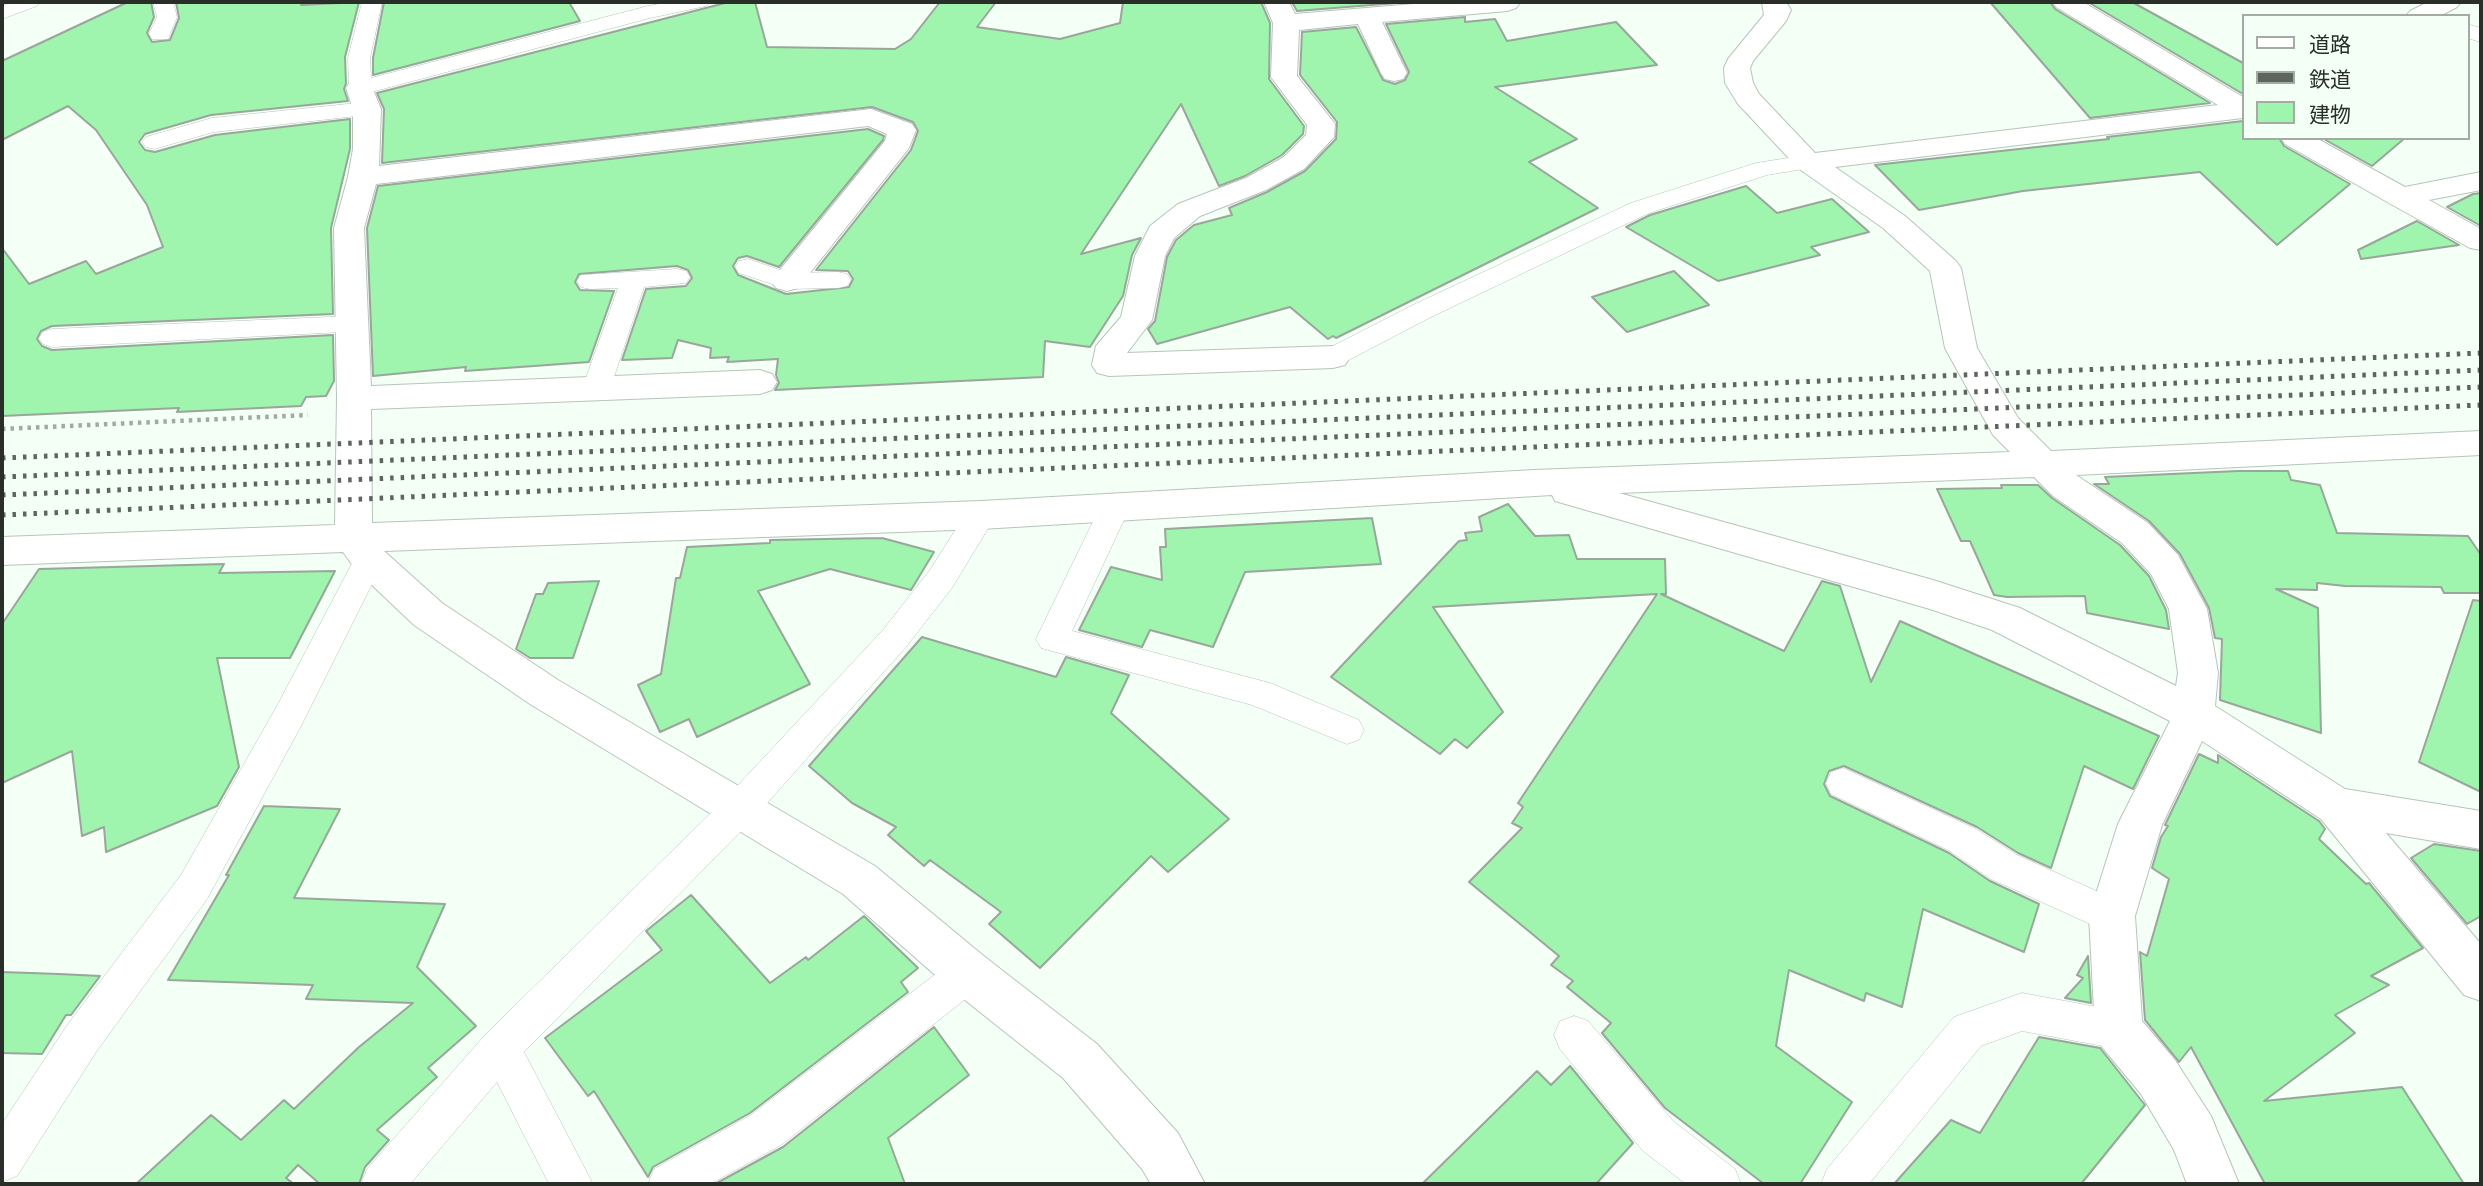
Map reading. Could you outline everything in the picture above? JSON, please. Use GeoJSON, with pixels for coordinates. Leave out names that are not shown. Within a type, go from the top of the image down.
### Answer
{"type":"FeatureCollection","features":[{"type":"Feature","properties":{"kind":"street"},"geometry":{"type":"LineString","coordinates":[[1774,2],[1779,10],[1777,16],[1741,59],[1737,68],[1739,83],[1748,98],[1808,162],[1894,222],[1945,268],[1961,348],[2006,426],[2066,487],[2135,533],[2165,565],[2188,609],[2198,673],[2194,714],[2140,824],[2112,916],[2119,1030],[2158,1077],[2193,1134],[2213,1184]]}},
{"type":"Feature","properties":{"kind":"street"},"geometry":{"type":"LineString","coordinates":[[2065,2],[2242,108]]}},
{"type":"Feature","properties":{"kind":"street"},"geometry":{"type":"LineString","coordinates":[[2425,14],[2448,2]]}},
{"type":"Feature","properties":{"kind":"street"},"geometry":{"type":"LineString","coordinates":[[1333,357],[1109,365],[1112,346],[1136,320],[1150,256],[1161,233],[1189,210],[1256,184],[1294,163],[1321,137],[1321,124],[1284,77],[1281,12],[1367,17],[1507,3]]}},
{"type":"Feature","properties":{"kind":"street"},"geometry":{"type":"LineString","coordinates":[[1367,17],[1394,73]]}},
{"type":"Feature","properties":{"kind":"street"},"geometry":{"type":"LineString","coordinates":[[364,98],[363,177],[349,228],[361,550],[428,614],[521,676],[859,880],[968,973],[1080,1061],[1160,1151],[1179,1184]]}},
{"type":"Feature","properties":{"kind":"street"},"geometry":{"type":"LineString","coordinates":[[1808,162],[2242,109]]}},
{"type":"Feature","properties":{"kind":"street"},"geometry":{"type":"LineString","coordinates":[[363,177],[871,117],[902,130],[899,142],[787,281]]}},
{"type":"Feature","properties":{"kind":"street"},"geometry":{"type":"LineString","coordinates":[[2299,140],[2481,241]]}},
{"type":"Feature","properties":{"kind":"street"},"geometry":{"type":"LineString","coordinates":[[2399,197],[2481,181]]}},
{"type":"Feature","properties":{"kind":"street"},"geometry":{"type":"LineString","coordinates":[[354,405],[596,389],[760,382]]}},
{"type":"Feature","properties":{"kind":"street"},"geometry":{"type":"LineString","coordinates":[[2,551],[361,550],[1534,483],[2042,464],[2481,443]]}},
{"type":"Feature","properties":{"kind":"street"},"geometry":{"type":"LineString","coordinates":[[1534,483],[1933,595],[2006,619],[2194,714],[2336,806],[2481,979]]}},
{"type":"Feature","properties":{"kind":"street"},"geometry":{"type":"LineString","coordinates":[[2336,806],[2481,830]]}},
{"type":"Feature","properties":{"kind":"lane"},"geometry":{"type":"LineString","coordinates":[[2,13],[30,2]]}},
{"type":"Feature","properties":{"kind":"lane"},"geometry":{"type":"LineString","coordinates":[[160,34],[167,17],[163,2]]}},
{"type":"Feature","properties":{"kind":"lane"},"geometry":{"type":"LineString","coordinates":[[364,98],[359,58],[372,2]]}},
{"type":"Feature","properties":{"kind":"lane"},"geometry":{"type":"LineString","coordinates":[[154,142],[212,125],[364,98],[648,12],[699,2]]}},
{"type":"Feature","properties":{"kind":"lane"},"geometry":{"type":"LineString","coordinates":[[1333,357],[1422,311],[1640,208],[1764,168],[1808,162]]}},
{"type":"Feature","properties":{"kind":"lane"},"geometry":{"type":"LineString","coordinates":[[748,267],[787,281],[838,280]]}},
{"type":"Feature","properties":{"kind":"lane"},"geometry":{"type":"LineString","coordinates":[[590,281],[677,277]]}},
{"type":"Feature","properties":{"kind":"lane"},"geometry":{"type":"LineString","coordinates":[[596,389],[634,279]]}},
{"type":"Feature","properties":{"kind":"lane"},"geometry":{"type":"LineString","coordinates":[[52,338],[353,325]]}},
{"type":"Feature","properties":{"kind":"lane"},"geometry":{"type":"LineString","coordinates":[[1115,507],[1052,639],[1258,693],[1348,730]]}},
{"type":"Feature","properties":{"kind":"lane"},"geometry":{"type":"LineString","coordinates":[[382,1184],[500,1048],[740,808],[894,639],[941,579],[981,515]]}},
{"type":"Feature","properties":{"kind":"lane"},"geometry":{"type":"LineString","coordinates":[[2,1161],[82,1038],[194,887],[289,716],[361,550]]}},
{"type":"Feature","properties":{"kind":"lane"},"geometry":{"type":"LineString","coordinates":[[1843,783],[1963,840],[2004,867],[2112,916]]}},
{"type":"Feature","properties":{"kind":"lane"},"geometry":{"type":"LineString","coordinates":[[669,1184],[766,1130],[968,973]]}},
{"type":"Feature","properties":{"kind":"lane"},"geometry":{"type":"LineString","coordinates":[[1842,1184],[1968,1031],[2022,1012],[2119,1030]]}},
{"type":"Feature","properties":{"kind":"lane"},"geometry":{"type":"LineString","coordinates":[[1574,1035],[1658,1136],[1720,1184]]}},
{"type":"Feature","properties":{"kind":"lane"},"geometry":{"type":"LineString","coordinates":[[500,1048],[572,1184]]}},
{"type":"Feature","properties":{"kind":"path"},"geometry":{"type":"LineString","coordinates":[[2,429],[354,405]]}},
{"type":"Feature","properties":{"kind":"building"},"geometry":{"type":"Polygon","coordinates":[[[128,2],[151,2],[154,17],[147,33],[152,42],[170,40],[179,18],[176,2],[303,2],[301,5],[359,2],[345,57],[344,89],[348,101],[211,115],[145,134],[139,142],[145,150],[155,152],[215,135],[350,119],[350,149],[331,228],[333,314],[52,326],[41,331],[37,339],[42,346],[52,350],[333,335],[334,381],[326,396],[306,397],[301,406],[2,416],[2,248],[29,284],[86,261],[96,274],[163,247],[147,205],[96,130],[68,106],[2,140],[2,61],[128,2]]]}},
{"type":"Feature","properties":{"kind":"building"},"geometry":{"type":"Polygon","coordinates":[[[384,2],[569,2],[580,21],[373,75],[373,58],[384,2]]]}},
{"type":"Feature","properties":{"kind":"building"},"geometry":{"type":"Polygon","coordinates":[[[729,2],[755,2],[767,47],[895,49],[911,39],[940,2],[996,2],[977,27],[1060,39],[1120,23],[1123,2],[1261,2],[1270,23],[1269,79],[1304,126],[1303,134],[1282,155],[1245,176],[1219,186],[1181,104],[1081,254],[1141,238],[1132,255],[1123,296],[1090,347],[1045,341],[1043,377],[775,390],[779,383],[776,375],[778,359],[727,362],[729,357],[710,358],[711,348],[678,340],[672,358],[622,360],[646,289],[686,286],[692,278],[688,270],[677,266],[579,274],[575,282],[580,290],[614,291],[589,362],[465,371],[466,367],[373,376],[367,228],[378,186],[868,129],[884,136],[883,140],[779,267],[747,256],[738,258],[733,266],[738,275],[786,294],[849,287],[853,279],[848,271],[816,270],[911,150],[918,131],[913,122],[872,107],[382,163],[384,109],[377,93],[729,2]]]}},
{"type":"Feature","properties":{"kind":"building"},"geometry":{"type":"Polygon","coordinates":[[[1292,2],[1409,2],[1297,11],[1292,2]]]}},
{"type":"Feature","properties":{"kind":"building"},"geometry":{"type":"Polygon","coordinates":[[[1990,2],[2050,2],[2055,9],[2210,103],[2090,118],[1990,2]]]}},
{"type":"Feature","properties":{"kind":"building"},"geometry":{"type":"Polygon","coordinates":[[[2088,2],[2132,2],[2242,62],[2242,93],[2088,2]]]}},
{"type":"Feature","properties":{"kind":"building"},"geometry":{"type":"Polygon","coordinates":[[[1465,17],[1465,22],[1495,19],[1507,41],[1616,22],[1657,65],[1495,87],[1577,139],[1529,162],[1598,208],[1336,338],[1333,336],[1328,339],[1290,307],[1157,344],[1148,329],[1155,321],[1167,257],[1176,240],[1194,225],[1232,215],[1229,208],[1267,192],[1305,171],[1336,139],[1337,122],[1300,75],[1302,32],[1356,27],[1383,80],[1395,84],[1405,80],[1409,72],[1386,24],[1465,17]]]}},
{"type":"Feature","properties":{"kind":"building"},"geometry":{"type":"Polygon","coordinates":[[[2242,121],[2242,140],[2280,140],[2284,146],[2350,184],[2277,245],[2200,172],[2023,191],[1919,210],[1875,165],[2109,139],[2107,137],[2242,121]]]}},
{"type":"Feature","properties":{"kind":"building"},"geometry":{"type":"Polygon","coordinates":[[[2326,140],[2403,140],[2372,166],[2326,140]]]}},
{"type":"Feature","properties":{"kind":"building"},"geometry":{"type":"Polygon","coordinates":[[[1746,186],[1777,213],[1832,199],[1869,232],[1811,247],[1820,255],[1718,281],[1626,227],[1650,215],[1746,186]]]}},
{"type":"Feature","properties":{"kind":"building"},"geometry":{"type":"Polygon","coordinates":[[[2481,193],[2481,226],[2447,207],[2473,194],[2481,193]]]}},
{"type":"Feature","properties":{"kind":"building"},"geometry":{"type":"Polygon","coordinates":[[[2417,221],[2459,245],[2361,259],[2358,250],[2417,221]]]}},
{"type":"Feature","properties":{"kind":"building"},"geometry":{"type":"Polygon","coordinates":[[[1674,271],[1709,305],[1627,332],[1592,297],[1674,271]]]}},
{"type":"Feature","properties":{"kind":"building"},"geometry":{"type":"Polygon","coordinates":[[[2288,471],[2291,480],[2320,485],[2337,533],[2468,536],[2481,555],[2481,593],[2444,593],[2441,587],[2317,583],[2317,590],[2276,589],[2318,608],[2321,733],[2220,700],[2222,639],[2215,638],[2209,608],[2180,554],[2149,521],[2094,484],[2109,484],[2105,477],[2288,471]]]}},
{"type":"Feature","properties":{"kind":"building"},"geometry":{"type":"Polygon","coordinates":[[[2001,485],[2038,485],[2052,498],[2120,545],[2149,576],[2166,610],[2169,629],[2087,613],[2085,596],[1994,595],[1970,541],[1961,541],[1937,489],[2002,488],[2001,485]]]}},
{"type":"Feature","properties":{"kind":"building"},"geometry":{"type":"Polygon","coordinates":[[[1508,504],[1535,536],[1569,535],[1577,559],[1665,559],[1666,594],[1661,594],[1784,651],[1822,581],[1840,586],[1871,682],[1900,621],[2159,736],[2133,789],[2084,766],[2051,868],[2018,853],[1977,827],[1844,766],[1829,771],[1824,784],[1830,796],[1949,853],[1990,881],[2039,904],[2024,952],[1923,909],[1902,1007],[1866,993],[1864,1001],[1789,970],[1776,1046],[1852,1102],[1800,1184],[1764,1184],[1665,1108],[1602,1033],[1611,1023],[1567,987],[1573,981],[1551,965],[1559,956],[1469,882],[1522,828],[1512,823],[1523,807],[1518,803],[1657,594],[1433,607],[1503,712],[1467,748],[1455,739],[1440,754],[1331,677],[1459,541],[1467,540],[1465,533],[1482,531],[1479,517],[1508,504]]]}},
{"type":"Feature","properties":{"kind":"building"},"geometry":{"type":"Polygon","coordinates":[[[1372,518],[1381,564],[1245,572],[1213,647],[1150,630],[1142,647],[1079,630],[1111,567],[1162,580],[1160,547],[1166,547],[1165,529],[1372,518]]]}},
{"type":"Feature","properties":{"kind":"building"},"geometry":{"type":"Polygon","coordinates":[[[882,538],[934,552],[911,590],[830,569],[758,591],[810,684],[697,737],[689,719],[660,732],[638,685],[661,674],[676,578],[680,578],[687,547],[770,543],[770,540],[882,538]]]}},
{"type":"Feature","properties":{"kind":"building"},"geometry":{"type":"Polygon","coordinates":[[[224,564],[219,573],[335,571],[290,658],[217,658],[239,767],[217,806],[106,852],[104,827],[82,836],[72,751],[2,783],[2,624],[39,569],[224,564]]]}},
{"type":"Feature","properties":{"kind":"building"},"geometry":{"type":"Polygon","coordinates":[[[599,581],[573,658],[530,658],[516,649],[536,594],[543,594],[548,583],[599,581]]]}},
{"type":"Feature","properties":{"kind":"building"},"geometry":{"type":"Polygon","coordinates":[[[2473,600],[2481,601],[2481,792],[2419,762],[2473,600]]]}},
{"type":"Feature","properties":{"kind":"building"},"geometry":{"type":"Polygon","coordinates":[[[922,637],[1056,677],[1066,657],[1129,675],[1111,713],[1229,819],[1168,872],[1151,856],[1040,968],[989,924],[1001,912],[930,860],[924,866],[888,835],[896,827],[852,803],[809,766],[922,637]]]}},
{"type":"Feature","properties":{"kind":"building"},"geometry":{"type":"Polygon","coordinates":[[[2199,754],[2218,763],[2218,755],[2319,821],[2325,829],[2319,839],[2366,884],[2369,883],[2423,948],[2371,976],[2389,985],[2335,1015],[2355,1033],[2264,1101],[2402,1087],[2464,1184],[2265,1184],[2191,1047],[2179,1062],[2145,1020],[2140,952],[2147,956],[2169,879],[2152,868],[2161,837],[2168,826],[2165,825],[2199,754]]]}},
{"type":"Feature","properties":{"kind":"building"},"geometry":{"type":"Polygon","coordinates":[[[264,806],[340,809],[294,898],[445,904],[417,967],[476,1026],[428,1068],[437,1077],[377,1130],[389,1140],[365,1167],[359,1184],[320,1184],[298,1165],[286,1178],[294,1184],[136,1184],[211,1115],[241,1140],[284,1100],[294,1109],[359,1047],[413,1003],[306,999],[313,985],[168,980],[229,875],[226,875],[264,806]]]}},
{"type":"Feature","properties":{"kind":"building"},"geometry":{"type":"Polygon","coordinates":[[[2434,844],[2481,851],[2481,916],[2467,924],[2411,858],[2434,844]]]}},
{"type":"Feature","properties":{"kind":"building"},"geometry":{"type":"Polygon","coordinates":[[[691,895],[770,983],[806,957],[808,960],[864,916],[918,968],[901,982],[908,992],[750,1113],[653,1167],[648,1177],[594,1091],[588,1096],[545,1038],[662,950],[646,931],[691,895]]]}},
{"type":"Feature","properties":{"kind":"building"},"geometry":{"type":"Polygon","coordinates":[[[2088,956],[2091,1003],[2065,998],[2083,978],[2077,975],[2088,956]]]}},
{"type":"Feature","properties":{"kind":"building"},"geometry":{"type":"Polygon","coordinates":[[[2,972],[100,976],[71,1015],[66,1015],[42,1054],[2,1053],[2,972]]]}},
{"type":"Feature","properties":{"kind":"building"},"geometry":{"type":"Polygon","coordinates":[[[934,1027],[969,1075],[888,1138],[905,1184],[715,1184],[783,1147],[934,1027]]]}},
{"type":"Feature","properties":{"kind":"building"},"geometry":{"type":"Polygon","coordinates":[[[2039,1037],[2100,1048],[2145,1105],[2081,1184],[1894,1184],[1951,1120],[1980,1133],[2039,1037]]]}},
{"type":"Feature","properties":{"kind":"building"},"geometry":{"type":"Polygon","coordinates":[[[1570,1066],[1633,1143],[1596,1184],[1422,1184],[1537,1071],[1551,1085],[1570,1066]]]}},
{"type":"Feature","properties":{"kind":"railway"},"geometry":{"type":"LineString","coordinates":[[2,458],[2481,353]]}},
{"type":"Feature","properties":{"kind":"railway"},"geometry":{"type":"LineString","coordinates":[[2,477],[2481,370]]}},
{"type":"Feature","properties":{"kind":"railway"},"geometry":{"type":"LineString","coordinates":[[2,495],[2481,387]]}},
{"type":"Feature","properties":{"kind":"railway"},"geometry":{"type":"LineString","coordinates":[[2,515],[2481,405]]}}]}
